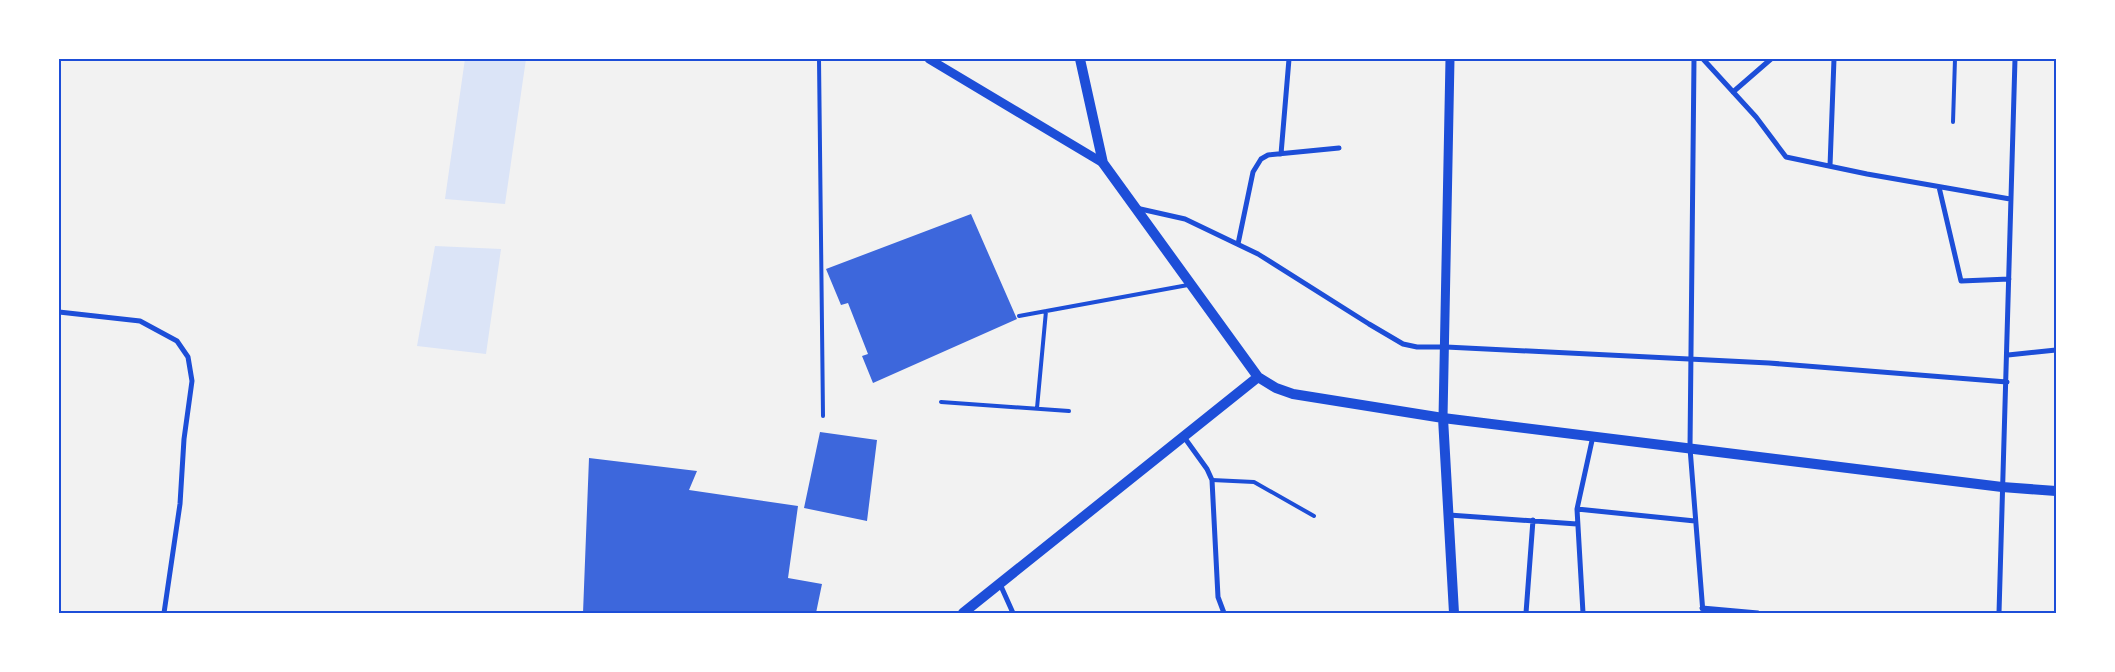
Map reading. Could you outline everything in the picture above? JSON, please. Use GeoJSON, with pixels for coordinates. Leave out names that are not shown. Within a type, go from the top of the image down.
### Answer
{"type":"FeatureCollection","features":[{"type":"Feature","properties":{"kind":"main road"},"geometry":{"type":"LineString","coordinates":[[1080,59],[1104,163],[1258,377],[1276,388],[1293,394],[1443,418],[2002,487],[2056,491]]}},
{"type":"Feature","properties":{"kind":"main road"},"geometry":{"type":"LineString","coordinates":[[963,613],[1258,377]]}},
{"type":"Feature","properties":{"kind":"main road"},"geometry":{"type":"LineString","coordinates":[[1443,418],[1454,613]]}},
{"type":"Feature","properties":{"kind":"street"},"geometry":{"type":"LineString","coordinates":[[929,59],[1104,163]]}},
{"type":"Feature","properties":{"kind":"street"},"geometry":{"type":"LineString","coordinates":[[1280,154],[1289,59]]}},
{"type":"Feature","properties":{"kind":"street"},"geometry":{"type":"LineString","coordinates":[[1443,418],[1446,347],[1450,59]]}},
{"type":"Feature","properties":{"kind":"street"},"geometry":{"type":"LineString","coordinates":[[1694,59],[1690,448],[1703,610],[1758,613]]}},
{"type":"Feature","properties":{"kind":"street"},"geometry":{"type":"LineString","coordinates":[[1703,59],[1756,117],[1786,157],[2010,199]]}},
{"type":"Feature","properties":{"kind":"street"},"geometry":{"type":"LineString","coordinates":[[1733,92],[1770,59]]}},
{"type":"Feature","properties":{"kind":"street"},"geometry":{"type":"LineString","coordinates":[[1830,166],[1834,59]]}},
{"type":"Feature","properties":{"kind":"street"},"geometry":{"type":"LineString","coordinates":[[2000,613],[2015,59]]}},
{"type":"Feature","properties":{"kind":"street"},"geometry":{"type":"LineString","coordinates":[[1238,244],[1256,165],[1261,159],[1268,155],[1339,148]]}},
{"type":"Feature","properties":{"kind":"street"},"geometry":{"type":"LineString","coordinates":[[1939,187],[1961,281],[2009,279]]}},
{"type":"Feature","properties":{"kind":"street"},"geometry":{"type":"LineString","coordinates":[[1136,208],[1185,219],[1238,244],[1258,254],[1393,340],[1418,347],[1769,363],[2007,382]]}},
{"type":"Feature","properties":{"kind":"street"},"geometry":{"type":"LineString","coordinates":[[59,312],[140,321],[177,341],[188,357],[192,381],[184,439],[180,504],[164,613]]}},
{"type":"Feature","properties":{"kind":"street"},"geometry":{"type":"LineString","coordinates":[[2008,355],[2056,350]]}},
{"type":"Feature","properties":{"kind":"street"},"geometry":{"type":"LineString","coordinates":[[1184,436],[1207,469],[1212,480],[1218,597],[1224,613]]}},
{"type":"Feature","properties":{"kind":"street"},"geometry":{"type":"LineString","coordinates":[[1583,613],[1576,509],[1594,436]]}},
{"type":"Feature","properties":{"kind":"street"},"geometry":{"type":"LineString","coordinates":[[1576,509],[1695,521]]}},
{"type":"Feature","properties":{"kind":"street"},"geometry":{"type":"LineString","coordinates":[[1449,514],[1577,524]]}},
{"type":"Feature","properties":{"kind":"street"},"geometry":{"type":"LineString","coordinates":[[1526,613],[1533,520]]}},
{"type":"Feature","properties":{"kind":"street"},"geometry":{"type":"LineString","coordinates":[[1000,583],[1013,613]]}},
{"type":"Feature","properties":{"kind":"lane"},"geometry":{"type":"LineString","coordinates":[[819,59],[823,416]]}},
{"type":"Feature","properties":{"kind":"lane"},"geometry":{"type":"LineString","coordinates":[[1953,122],[1955,59]]}},
{"type":"Feature","properties":{"kind":"lane"},"geometry":{"type":"LineString","coordinates":[[1018,316],[1191,284]]}},
{"type":"Feature","properties":{"kind":"lane"},"geometry":{"type":"LineString","coordinates":[[1038,408],[1046,311]]}},
{"type":"Feature","properties":{"kind":"lane"},"geometry":{"type":"LineString","coordinates":[[941,402],[1069,411]]}},
{"type":"Feature","properties":{"kind":"lane"},"geometry":{"type":"LineString","coordinates":[[1212,480],[1254,482],[1314,516]]}},
{"type":"Feature","properties":{"kind":"shaded area"},"geometry":{"type":"Polygon","coordinates":[[[465,59],[526,59],[505,204],[445,199],[465,59]]]}},
{"type":"Feature","properties":{"kind":"shaded area"},"geometry":{"type":"Polygon","coordinates":[[[435,246],[501,249],[486,354],[417,346],[435,246]]]}},
{"type":"Feature","properties":{"kind":"building"},"geometry":{"type":"Polygon","coordinates":[[[971,214],[1017,319],[873,383],[862,356],[868,354],[848,303],[841,305],[826,269],[971,214]]]}},
{"type":"Feature","properties":{"kind":"building"},"geometry":{"type":"Polygon","coordinates":[[[820,432],[877,440],[867,521],[804,508],[820,432]]]}},
{"type":"Feature","properties":{"kind":"building"},"geometry":{"type":"Polygon","coordinates":[[[589,458],[697,471],[689,490],[798,506],[788,578],[822,584],[816,613],[583,613],[589,458]]]}}]}
